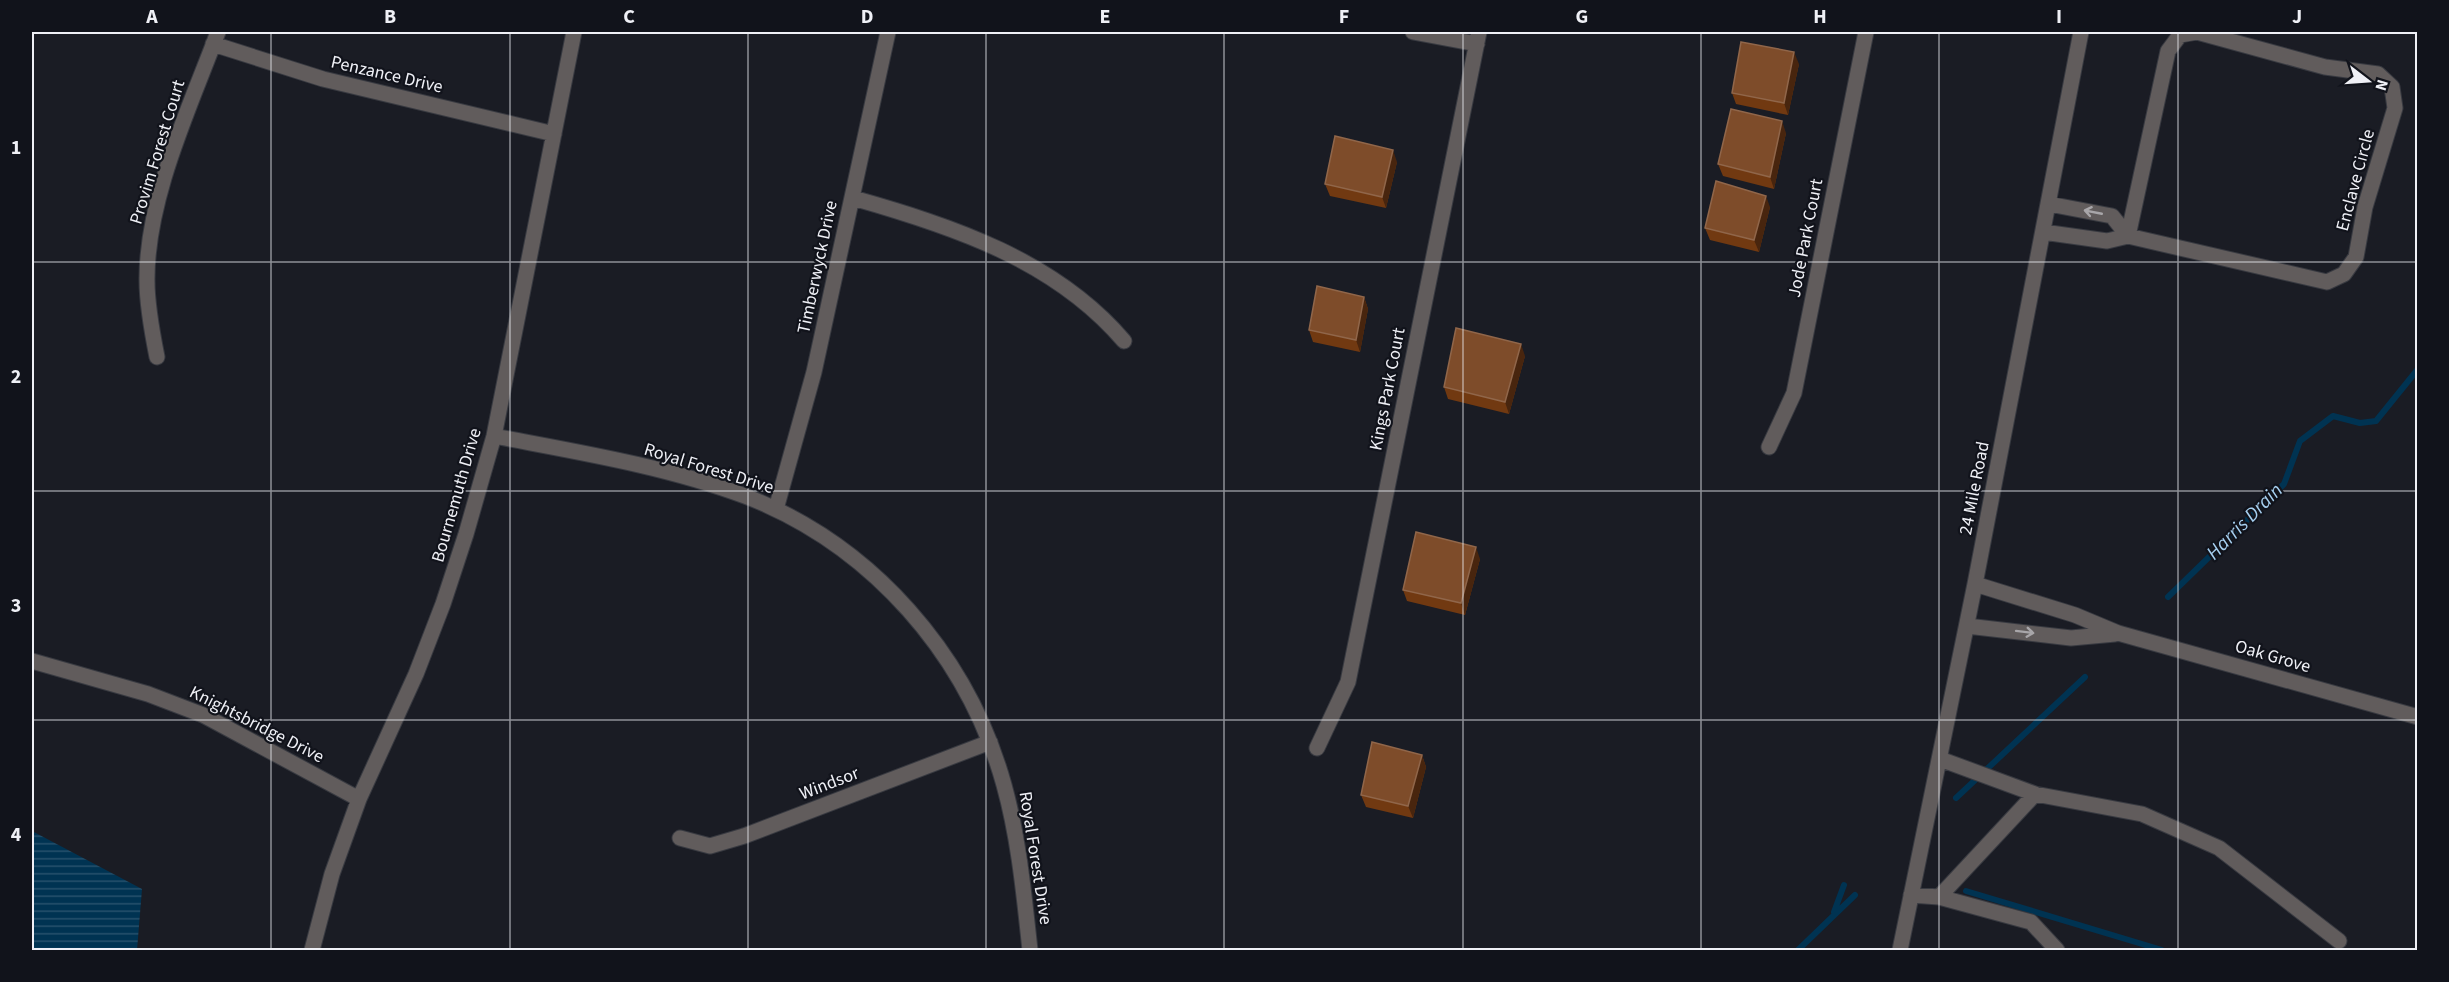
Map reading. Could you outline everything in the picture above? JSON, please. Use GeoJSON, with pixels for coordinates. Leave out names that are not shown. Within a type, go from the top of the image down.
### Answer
{"type":"FeatureCollection","features":[{"type":"Feature","properties":{"kind":"street","name":"Bournemuth Drive"},"geometry":{"type":"LineString","coordinates":[[312,951],[332,874],[359,799],[416,674],[443,604],[494,436],[574,32]]}},
{"type":"Feature","properties":{"kind":"street","name":"Timberwyck Drive"},"geometry":{"type":"LineString","coordinates":[[776,509],[814,372],[888,32]]}},
{"type":"Feature","properties":{"kind":"street"},"geometry":{"type":"LineString","coordinates":[[1413,32],[1478,38]]}},
{"type":"Feature","properties":{"kind":"street","name":"Jode Park Court"},"geometry":{"type":"LineString","coordinates":[[1768,447],[1794,393],[1866,32]]}},
{"type":"Feature","properties":{"kind":"street","name":"24 Mile Road"},"geometry":{"type":"LineString","coordinates":[[1900,951],[1976,584],[2082,32]]}},
{"type":"Feature","properties":{"kind":"street","name":"Enclave Circle"},"geometry":{"type":"LineString","coordinates":[[2043,232],[2107,241],[2128,236],[2327,282],[2344,274],[2356,257],[2365,207],[2395,108],[2392,87],[2378,74],[2325,67],[2197,32],[2180,35],[2168,51],[2128,236]]}},
{"type":"Feature","properties":{"kind":"street","name":"Penzance Drive"},"geometry":{"type":"LineString","coordinates":[[215,38],[323,79],[554,134]]}},
{"type":"Feature","properties":{"kind":"street","name":"Provim Forest Court"},"geometry":{"type":"LineString","coordinates":[[157,357],[148,303],[149,248],[157,208],[174,152],[215,38]]}},
{"type":"Feature","properties":{"kind":"street","name":"Kings Park Court"},"geometry":{"type":"LineString","coordinates":[[1317,748],[1348,682],[1478,38]]}},
{"type":"Feature","properties":{"kind":"street"},"geometry":{"type":"LineString","coordinates":[[853,198],[952,228],[1011,254],[1086,302],[1124,341]]}},
{"type":"Feature","properties":{"kind":"street"},"geometry":{"type":"LineString","coordinates":[[2049,204],[2112,216],[2128,236]]}},
{"type":"Feature","properties":{"kind":"street","name":"Royal Forest Drive"},"geometry":{"type":"LineString","coordinates":[[494,436],[645,467],[726,490],[776,509],[840,549],[883,583],[916,617],[943,652],[965,687],[990,742],[1016,835],[1030,951]]}},
{"type":"Feature","properties":{"kind":"street","name":"Oak Grove"},"geometry":{"type":"LineString","coordinates":[[1976,584],[2075,615],[2118,633],[2418,717]]}},
{"type":"Feature","properties":{"kind":"street","name":"Oak Grove"},"geometry":{"type":"LineString","coordinates":[[1967,626],[2071,638],[2118,633]]}},
{"type":"Feature","properties":{"kind":"street","name":"Knightsbridge Drive"},"geometry":{"type":"LineString","coordinates":[[32,661],[148,694],[203,715],[359,799]]}},
{"type":"Feature","properties":{"kind":"street","name":"Windsor"},"geometry":{"type":"LineString","coordinates":[[680,838],[710,846],[744,836],[990,742]]}},
{"type":"Feature","properties":{"kind":"street"},"geometry":{"type":"LineString","coordinates":[[1940,759],[2035,794],[2142,814],[2219,848],[2339,941]]}},
{"type":"Feature","properties":{"kind":"street"},"geometry":{"type":"LineString","coordinates":[[1938,897],[2035,794]]}},
{"type":"Feature","properties":{"kind":"street"},"geometry":{"type":"LineString","coordinates":[[1911,895],[1938,897],[2031,922],[2057,951]]}},
{"type":"Feature","properties":{"kind":"water"},"geometry":{"type":"Polygon","coordinates":[[[32,831],[142,889],[137,950],[32,950],[32,831]]]}},
{"type":"Feature","properties":{"kind":"building"},"geometry":{"type":"Polygon","coordinates":[[[1741,42],[1794,52],[1784,103],[1732,93],[1741,42]]]}},
{"type":"Feature","properties":{"kind":"building"},"geometry":{"type":"Polygon","coordinates":[[[1731,109],[1782,121],[1770,177],[1718,164],[1731,109]]]}},
{"type":"Feature","properties":{"kind":"building"},"geometry":{"type":"Polygon","coordinates":[[[1335,136],[1393,150],[1382,197],[1325,184],[1335,136]]]}},
{"type":"Feature","properties":{"kind":"building"},"geometry":{"type":"Polygon","coordinates":[[[1716,181],[1766,196],[1754,240],[1705,228],[1716,181]]]}},
{"type":"Feature","properties":{"kind":"building"},"geometry":{"type":"Polygon","coordinates":[[[1317,286],[1364,297],[1356,340],[1309,330],[1317,286]]]}},
{"type":"Feature","properties":{"kind":"building"},"geometry":{"type":"Polygon","coordinates":[[[1456,328],[1521,344],[1505,402],[1444,387],[1456,328]]]}},
{"type":"Feature","properties":{"kind":"building"},"geometry":{"type":"Polygon","coordinates":[[[1416,532],[1476,547],[1461,603],[1403,590],[1416,532]]]}},
{"type":"Feature","properties":{"kind":"building"},"geometry":{"type":"Polygon","coordinates":[[[1372,742],[1422,755],[1408,806],[1361,795],[1372,742]]]}},
{"type":"Feature","properties":{"kind":"waterway","name":"Harris Drain"},"geometry":{"type":"LineString","coordinates":[[2168,597],[2284,484],[2300,441],[2333,416],[2360,423],[2376,421],[2418,369]]}},
{"type":"Feature","properties":{"kind":"waterway","name":"Harris Drain"},"geometry":{"type":"LineString","coordinates":[[1956,798],[2085,677]]}},
{"type":"Feature","properties":{"kind":"waterway","name":"Harris Drain"},"geometry":{"type":"LineString","coordinates":[[1834,912],[1844,885]]}},
{"type":"Feature","properties":{"kind":"waterway"},"geometry":{"type":"LineString","coordinates":[[1966,891],[2162,950]]}},
{"type":"Feature","properties":{"kind":"waterway","name":"Harris Drain"},"geometry":{"type":"LineString","coordinates":[[1798,950],[1855,895]]}}]}
